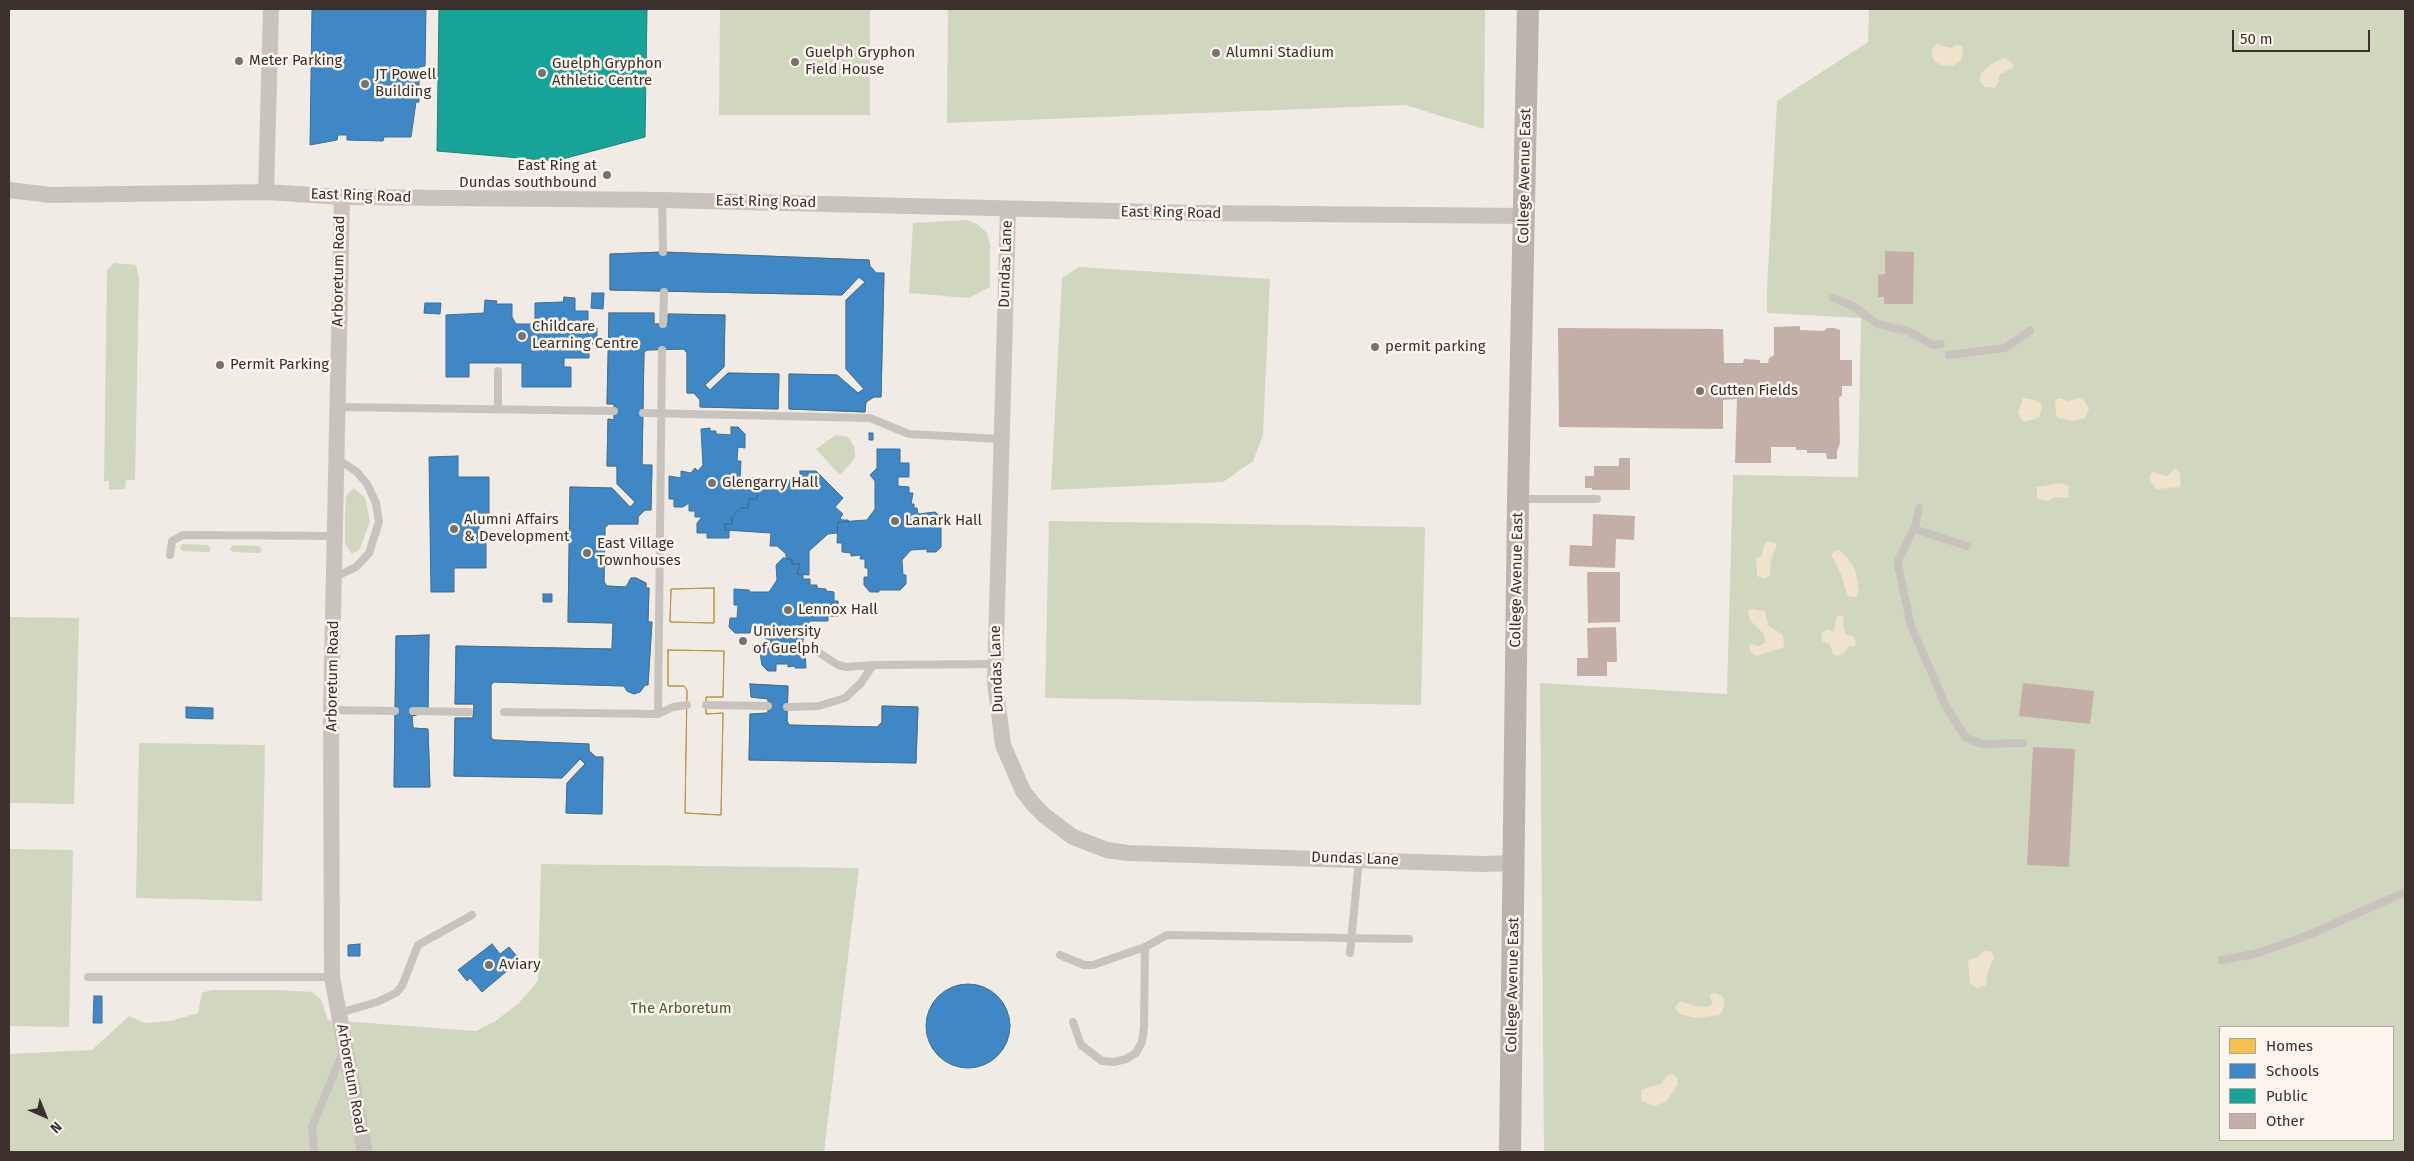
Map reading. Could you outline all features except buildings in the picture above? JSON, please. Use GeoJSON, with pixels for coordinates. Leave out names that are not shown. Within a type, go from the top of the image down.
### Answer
{"type":"FeatureCollection","features":[{"type":"Feature","properties":{"kind":"street"},"geometry":{"type":"LineString","coordinates":[[266,192],[271,9]]}},
{"type":"Feature","properties":{"kind":"street","name":"College Avenue East"},"geometry":{"type":"LineString","coordinates":[[1510,1152],[1518,499],[1528,9]]}},
{"type":"Feature","properties":{"kind":"street","name":"East Ring Road"},"geometry":{"type":"LineString","coordinates":[[9,190],[51,195],[266,192],[342,197],[662,200],[1330,216],[1524,216]]}},
{"type":"Feature","properties":{"kind":"street","name":"Arboretum Road"},"geometry":{"type":"LineString","coordinates":[[342,197],[336,406],[335,576],[331,710],[332,977],[365,1152]]}},
{"type":"Feature","properties":{"kind":"street","name":"Dundas Lane"},"geometry":{"type":"LineString","coordinates":[[1008,209],[994,664],[1003,744],[1023,791],[1033,804],[1044,816],[1073,837],[1107,850],[1127,853],[1482,864],[1515,863]]}},
{"type":"Feature","properties":{"kind":"lane"},"geometry":{"type":"LineString","coordinates":[[662,200],[663,252]]}},
{"type":"Feature","properties":{"kind":"lane"},"geometry":{"type":"LineString","coordinates":[[663,324],[664,292]]}},
{"type":"Feature","properties":{"kind":"lane"},"geometry":{"type":"LineString","coordinates":[[1833,298],[1853,306],[1877,324],[1908,331],[1933,345],[1941,344]]}},
{"type":"Feature","properties":{"kind":"lane"},"geometry":{"type":"LineString","coordinates":[[1949,355],[2006,348],[2030,331]]}},
{"type":"Feature","properties":{"kind":"lane"},"geometry":{"type":"LineString","coordinates":[[658,714],[662,350]]}},
{"type":"Feature","properties":{"kind":"lane"},"geometry":{"type":"LineString","coordinates":[[498,371],[498,408]]}},
{"type":"Feature","properties":{"kind":"lane"},"geometry":{"type":"LineString","coordinates":[[336,406],[614,411]]}},
{"type":"Feature","properties":{"kind":"lane"},"geometry":{"type":"LineString","coordinates":[[643,413],[661,415],[870,418],[910,434],[1001,440]]}},
{"type":"Feature","properties":{"kind":"lane"},"geometry":{"type":"LineString","coordinates":[[335,576],[356,567],[368,553],[376,535],[378,522],[376,504],[367,484],[356,472],[336,458]]}},
{"type":"Feature","properties":{"kind":"lane"},"geometry":{"type":"LineString","coordinates":[[1518,499],[1597,499]]}},
{"type":"Feature","properties":{"kind":"lane"},"geometry":{"type":"LineString","coordinates":[[1919,508],[1914,529],[1898,561],[1899,569],[1911,626],[1945,704],[1966,738],[1982,744],[2023,743]]}},
{"type":"Feature","properties":{"kind":"lane"},"geometry":{"type":"LineString","coordinates":[[1914,529],[1967,546]]}},
{"type":"Feature","properties":{"kind":"lane"},"geometry":{"type":"LineString","coordinates":[[170,556],[172,541],[183,535],[335,536]]}},
{"type":"Feature","properties":{"kind":"lane"},"geometry":{"type":"LineString","coordinates":[[818,652],[838,665],[846,667],[994,664]]}},
{"type":"Feature","properties":{"kind":"lane"},"geometry":{"type":"LineString","coordinates":[[787,707],[820,706],[845,698],[861,683],[874,665]]}},
{"type":"Feature","properties":{"kind":"lane"},"geometry":{"type":"LineString","coordinates":[[504,712],[658,714],[673,707],[687,705]]}},
{"type":"Feature","properties":{"kind":"lane"},"geometry":{"type":"LineString","coordinates":[[706,705],[768,706]]}},
{"type":"Feature","properties":{"kind":"lane"},"geometry":{"type":"LineString","coordinates":[[331,710],[395,711]]}},
{"type":"Feature","properties":{"kind":"lane"},"geometry":{"type":"LineString","coordinates":[[413,712],[468,712]]}},
{"type":"Feature","properties":{"kind":"lane"},"geometry":{"type":"LineString","coordinates":[[1350,953],[1359,859]]}},
{"type":"Feature","properties":{"kind":"lane"},"geometry":{"type":"LineString","coordinates":[[2222,960],[2258,953],[2302,937],[2364,912],[2405,892]]}},
{"type":"Feature","properties":{"kind":"lane"},"geometry":{"type":"LineString","coordinates":[[340,1013],[377,1002],[396,993],[406,977],[418,945],[472,915]]}},
{"type":"Feature","properties":{"kind":"lane"},"geometry":{"type":"LineString","coordinates":[[1060,956],[1084,965],[1093,965],[1145,947],[1167,935],[1409,939]]}},
{"type":"Feature","properties":{"kind":"lane"},"geometry":{"type":"LineString","coordinates":[[1073,1022],[1081,1046],[1102,1061],[1126,1059],[1136,1053],[1142,1042],[1144,1027],[1145,947]]}},
{"type":"Feature","properties":{"kind":"lane"},"geometry":{"type":"LineString","coordinates":[[88,977],[332,977]]}},
{"type":"Feature","properties":{"kind":"lane"},"geometry":{"type":"LineString","coordinates":[[314,1152],[312,1127],[346,1045]]}},
{"type":"Feature","properties":{"kind":"green space","name":"Guelph Gryphon Field House"},"geometry":{"type":"Polygon","coordinates":[[[720,9],[870,9],[870,115],[719,115],[720,9]]]}},
{"type":"Feature","properties":{"kind":"green space","name":"Alumni Stadium"},"geometry":{"type":"Polygon","coordinates":[[[948,9],[1485,9],[1484,129],[1405,105],[947,123],[948,9]]]}},
{"type":"Feature","properties":{"kind":"green space"},"geometry":{"type":"Polygon","coordinates":[[[1869,9],[2405,9],[2405,1152],[1544,1152],[1540,683],[1727,694],[1733,475],[1858,477],[1861,318],[1767,313],[1777,101],[1868,42],[1869,9]]]}},
{"type":"Feature","properties":{"kind":"green space"},"geometry":{"type":"Polygon","coordinates":[[[966,220],[977,224],[987,233],[990,245],[990,287],[969,298],[909,293],[913,223],[966,220]]]}},
{"type":"Feature","properties":{"kind":"green space"},"geometry":{"type":"Polygon","coordinates":[[[114,263],[136,265],[139,278],[135,480],[126,480],[125,489],[109,490],[109,481],[104,481],[107,270],[114,263]]]}},
{"type":"Feature","properties":{"kind":"green space"},"geometry":{"type":"Polygon","coordinates":[[[1079,267],[1270,279],[1263,435],[1253,461],[1223,482],[1051,490],[1062,278],[1079,267]]]}},
{"type":"Feature","properties":{"kind":"green space"},"geometry":{"type":"Polygon","coordinates":[[[836,435],[848,437],[854,446],[855,453],[855,458],[840,475],[816,449],[836,435]]]}},
{"type":"Feature","properties":{"kind":"green space"},"geometry":{"type":"Polygon","coordinates":[[[354,488],[365,498],[370,521],[360,549],[352,554],[345,544],[345,516],[346,496],[354,488]]]}},
{"type":"Feature","properties":{"kind":"green space"},"geometry":{"type":"Polygon","coordinates":[[[1049,521],[1425,527],[1421,705],[1045,698],[1049,521]]]}},
{"type":"Feature","properties":{"kind":"green space"},"geometry":{"type":"Polygon","coordinates":[[[182,544],[208,545],[211,549],[209,552],[182,551],[180,548],[182,544]]]}},
{"type":"Feature","properties":{"kind":"green space"},"geometry":{"type":"Polygon","coordinates":[[[233,545],[259,546],[262,550],[260,553],[233,552],[230,549],[233,545]]]}},
{"type":"Feature","properties":{"kind":"green space"},"geometry":{"type":"Polygon","coordinates":[[[9,617],[79,618],[74,804],[9,803],[9,617]]]}},
{"type":"Feature","properties":{"kind":"green space"},"geometry":{"type":"Polygon","coordinates":[[[139,743],[265,745],[262,901],[136,898],[139,743]]]}},
{"type":"Feature","properties":{"kind":"green space"},"geometry":{"type":"Polygon","coordinates":[[[9,849],[73,850],[69,1027],[9,1026],[9,849]]]}},
{"type":"Feature","properties":{"kind":"green space","name":"The Arboretum"},"geometry":{"type":"Polygon","coordinates":[[[541,864],[859,868],[824,1152],[9,1152],[9,1054],[92,1050],[129,1016],[145,1023],[171,1021],[198,1013],[202,993],[211,990],[312,992],[321,1000],[328,1020],[476,1031],[494,1022],[518,1004],[538,981],[541,864]]]}},
{"type":"Feature","properties":{"kind":"sand"},"geometry":{"type":"Polygon","coordinates":[[[1936,44],[1950,48],[1956,45],[1962,46],[1963,55],[1960,61],[1952,66],[1935,62],[1932,50],[1936,44]]]}},
{"type":"Feature","properties":{"kind":"sand"},"geometry":{"type":"Polygon","coordinates":[[[2005,58],[2014,67],[1999,75],[1999,82],[1994,88],[1984,87],[1979,80],[1982,72],[1996,61],[2005,58]]]}},
{"type":"Feature","properties":{"kind":"sand"},"geometry":{"type":"Polygon","coordinates":[[[2023,398],[2040,403],[2042,406],[2039,418],[2023,422],[2018,413],[2023,398]]]}},
{"type":"Feature","properties":{"kind":"sand"},"geometry":{"type":"Polygon","coordinates":[[[2059,398],[2068,401],[2080,398],[2085,401],[2089,409],[2085,418],[2074,421],[2059,418],[2056,415],[2055,400],[2059,398]]]}},
{"type":"Feature","properties":{"kind":"sand"},"geometry":{"type":"Polygon","coordinates":[[[2175,469],[2180,473],[2181,484],[2179,487],[2157,489],[2151,482],[2150,476],[2152,472],[2167,476],[2175,469]]]}},
{"type":"Feature","properties":{"kind":"sand"},"geometry":{"type":"Polygon","coordinates":[[[2061,483],[2069,486],[2068,498],[2054,497],[2048,502],[2037,498],[2037,487],[2061,483]]]}},
{"type":"Feature","properties":{"kind":"sand"},"geometry":{"type":"Polygon","coordinates":[[[1769,541],[1776,544],[1776,548],[1771,559],[1770,575],[1764,579],[1757,576],[1756,559],[1762,556],[1764,544],[1769,541]]]}},
{"type":"Feature","properties":{"kind":"sand"},"geometry":{"type":"Polygon","coordinates":[[[1838,549],[1846,556],[1855,569],[1859,591],[1856,597],[1850,597],[1847,594],[1842,577],[1831,554],[1838,549]]]}},
{"type":"Feature","properties":{"kind":"sand"},"geometry":{"type":"Polygon","coordinates":[[[1748,610],[1765,611],[1768,625],[1783,635],[1784,647],[1756,656],[1751,652],[1749,647],[1751,644],[1759,646],[1766,642],[1763,633],[1750,620],[1748,610]]]}},
{"type":"Feature","properties":{"kind":"sand"},"geometry":{"type":"Polygon","coordinates":[[[1837,615],[1844,617],[1845,634],[1854,637],[1856,641],[1855,646],[1849,646],[1843,654],[1837,656],[1833,654],[1830,644],[1822,641],[1821,636],[1822,632],[1827,629],[1834,632],[1837,615]]]}},
{"type":"Feature","properties":{"kind":"sand"},"geometry":{"type":"Polygon","coordinates":[[[1984,951],[1990,951],[1994,957],[1988,971],[1986,985],[1977,988],[1970,983],[1968,960],[1978,957],[1984,951]]]}},
{"type":"Feature","properties":{"kind":"sand"},"geometry":{"type":"Polygon","coordinates":[[[1715,993],[1724,999],[1724,1007],[1720,1015],[1696,1018],[1679,1014],[1675,1007],[1680,1001],[1694,1006],[1708,1007],[1713,1003],[1709,995],[1715,993]]]}},
{"type":"Feature","properties":{"kind":"sand"},"geometry":{"type":"Polygon","coordinates":[[[1672,1074],[1677,1077],[1678,1084],[1666,1102],[1654,1106],[1641,1101],[1641,1090],[1662,1083],[1667,1075],[1672,1074]]]}},
{"type":"Feature","properties":{"kind":"place","name":"Alumni Stadium"},"geometry":{"type":"Point","coordinates":[1216,53]}},
{"type":"Feature","properties":{"kind":"place","name":"Meter Parking"},"geometry":{"type":"Point","coordinates":[239,61]}},
{"type":"Feature","properties":{"kind":"place","name":"Guelph Gryphon Field House"},"geometry":{"type":"Point","coordinates":[795,62]}},
{"type":"Feature","properties":{"kind":"place","name":"Guelph Gryphon Athletic Centre"},"geometry":{"type":"Point","coordinates":[542,73]}},
{"type":"Feature","properties":{"kind":"place","name":"JT Powell Building"},"geometry":{"type":"Point","coordinates":[365,84]}},
{"type":"Feature","properties":{"kind":"place","name":"East Ring at Dundas southbound"},"geometry":{"type":"Point","coordinates":[607,175]}},
{"type":"Feature","properties":{"kind":"place","name":"Childcare Learning Centre"},"geometry":{"type":"Point","coordinates":[522,336]}},
{"type":"Feature","properties":{"kind":"place","name":"permit parking"},"geometry":{"type":"Point","coordinates":[1375,347]}},
{"type":"Feature","properties":{"kind":"place","name":"Permit Parking"},"geometry":{"type":"Point","coordinates":[220,365]}},
{"type":"Feature","properties":{"kind":"place","name":"Cutten Fields"},"geometry":{"type":"Point","coordinates":[1700,391]}},
{"type":"Feature","properties":{"kind":"place","name":"Glengarry Hall"},"geometry":{"type":"Point","coordinates":[712,483]}},
{"type":"Feature","properties":{"kind":"place","name":"Lanark Hall"},"geometry":{"type":"Point","coordinates":[895,521]}},
{"type":"Feature","properties":{"kind":"place","name":"Alumni Affairs & Development"},"geometry":{"type":"Point","coordinates":[454,529]}},
{"type":"Feature","properties":{"kind":"place","name":"East Village Townhouses"},"geometry":{"type":"Point","coordinates":[587,553]}},
{"type":"Feature","properties":{"kind":"place","name":"Lennox Hall"},"geometry":{"type":"Point","coordinates":[788,610]}},
{"type":"Feature","properties":{"kind":"place","name":"University of Guelph"},"geometry":{"type":"Point","coordinates":[743,641]}},
{"type":"Feature","properties":{"kind":"place","name":"Aviary"},"geometry":{"type":"Point","coordinates":[489,965]}}]}
